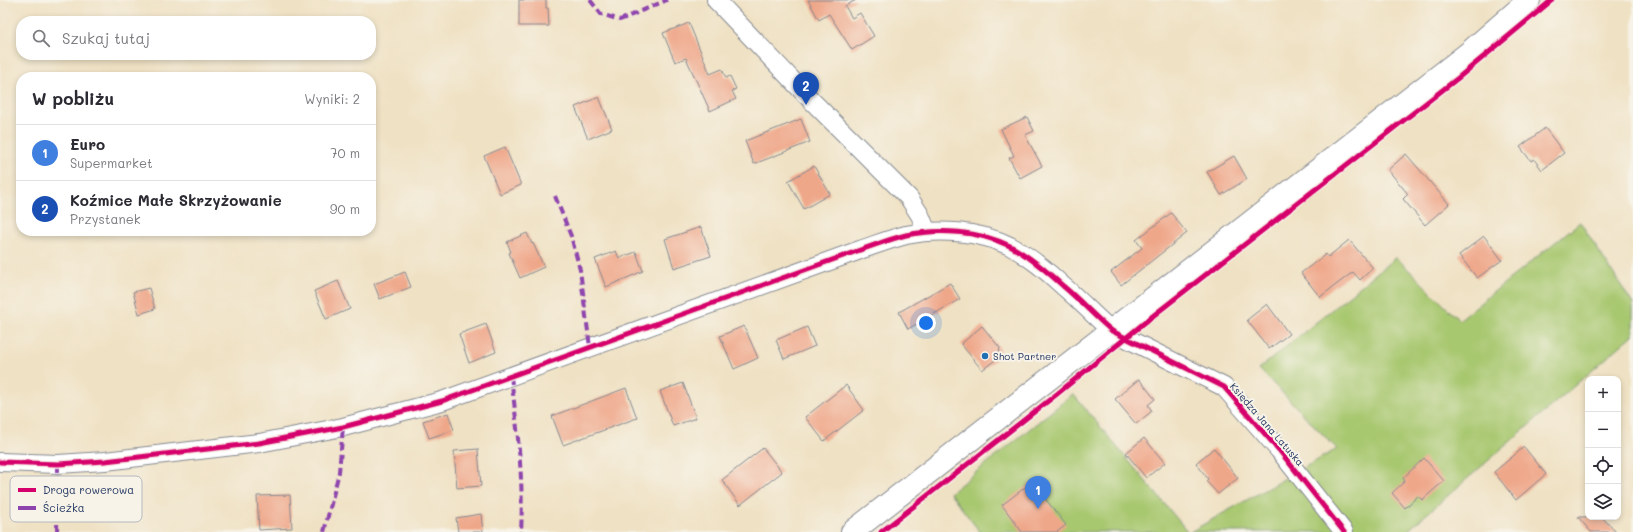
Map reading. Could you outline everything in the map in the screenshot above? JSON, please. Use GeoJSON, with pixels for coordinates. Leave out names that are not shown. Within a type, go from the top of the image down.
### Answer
{"type":"FeatureCollection","features":[{"type":"Feature","properties":{"kind":"main road"},"geometry":{"type":"LineString","coordinates":[[852,532],[1467,54],[1529,0]]}},
{"type":"Feature","properties":{"kind":"street"},"geometry":{"type":"LineString","coordinates":[[716,0],[796,85],[909,198],[920,215],[927,232]]}},
{"type":"Feature","properties":{"kind":"street","name":"Księdza Jana Latuska"},"geometry":{"type":"LineString","coordinates":[[0,462],[58,464],[105,461],[259,443],[343,427],[442,401],[860,250],[906,235],[951,230],[967,233],[1009,246],[1030,259],[1064,287],[1097,319],[1112,331],[1224,388],[1279,450],[1344,532]]}},
{"type":"Feature","properties":{"kind":"green space"},"geometry":{"type":"Polygon","coordinates":[[[1580,222],[1633,304],[1633,335],[1406,532],[1190,532],[1337,449],[1259,369],[1396,257],[1459,320],[1580,222]]]}},
{"type":"Feature","properties":{"kind":"green space"},"geometry":{"type":"Polygon","coordinates":[[[1073,394],[1188,532],[980,532],[950,493],[1073,394]]]}},
{"type":"Feature","properties":{"kind":"building"},"geometry":{"type":"Polygon","coordinates":[[[519,0],[546,0],[549,26],[519,26],[519,0]]]}},
{"type":"Feature","properties":{"kind":"building"},"geometry":{"type":"Polygon","coordinates":[[[808,0],[856,0],[845,6],[852,18],[860,13],[874,36],[852,50],[829,14],[819,20],[808,0]]]}},
{"type":"Feature","properties":{"kind":"building"},"geometry":{"type":"Polygon","coordinates":[[[689,23],[710,74],[722,69],[726,78],[730,76],[736,89],[732,91],[736,99],[710,111],[686,58],[675,62],[663,33],[689,23]]]}},
{"type":"Feature","properties":{"kind":"building"},"geometry":{"type":"Polygon","coordinates":[[[599,97],[612,129],[588,139],[575,107],[599,97]]]}},
{"type":"Feature","properties":{"kind":"building"},"geometry":{"type":"Polygon","coordinates":[[[1027,117],[1034,131],[1025,135],[1042,166],[1020,178],[1009,158],[1014,156],[1001,129],[1027,117]]]}},
{"type":"Feature","properties":{"kind":"building"},"geometry":{"type":"Polygon","coordinates":[[[801,119],[810,142],[754,164],[745,141],[801,119]]]}},
{"type":"Feature","properties":{"kind":"building"},"geometry":{"type":"Polygon","coordinates":[[[1545,128],[1564,153],[1542,170],[1534,159],[1531,161],[1520,147],[1545,128]]]}},
{"type":"Feature","properties":{"kind":"building"},"geometry":{"type":"Polygon","coordinates":[[[505,147],[521,185],[500,194],[484,156],[505,147]]]}},
{"type":"Feature","properties":{"kind":"building"},"geometry":{"type":"Polygon","coordinates":[[[1406,154],[1449,204],[1425,225],[1403,199],[1408,194],[1388,170],[1406,154]]]}},
{"type":"Feature","properties":{"kind":"building"},"geometry":{"type":"Polygon","coordinates":[[[1234,156],[1247,179],[1221,195],[1207,172],[1234,156]]]}},
{"type":"Feature","properties":{"kind":"building"},"geometry":{"type":"Polygon","coordinates":[[[814,166],[830,194],[804,209],[788,181],[814,166]]]}},
{"type":"Feature","properties":{"kind":"building"},"geometry":{"type":"Polygon","coordinates":[[[1171,213],[1187,233],[1121,285],[1111,272],[1142,248],[1136,240],[1171,213]]]}},
{"type":"Feature","properties":{"kind":"building"},"geometry":{"type":"Polygon","coordinates":[[[701,227],[711,256],[674,268],[665,239],[701,227]]]}},
{"type":"Feature","properties":{"kind":"building"},"geometry":{"type":"Polygon","coordinates":[[[527,233],[544,267],[520,278],[509,253],[511,252],[507,242],[527,233]]]}},
{"type":"Feature","properties":{"kind":"building"},"geometry":{"type":"Polygon","coordinates":[[[1484,236],[1502,260],[1477,278],[1459,255],[1484,236]]]}},
{"type":"Feature","properties":{"kind":"building"},"geometry":{"type":"Polygon","coordinates":[[[1349,240],[1373,268],[1360,280],[1353,272],[1320,297],[1301,273],[1326,254],[1328,257],[1349,240]]]}},
{"type":"Feature","properties":{"kind":"building"},"geometry":{"type":"Polygon","coordinates":[[[616,251],[619,258],[636,252],[643,271],[606,287],[595,259],[616,251]]]}},
{"type":"Feature","properties":{"kind":"building"},"geometry":{"type":"Polygon","coordinates":[[[405,272],[411,287],[380,299],[374,284],[405,272]]]}},
{"type":"Feature","properties":{"kind":"building"},"geometry":{"type":"Polygon","coordinates":[[[338,281],[350,309],[326,319],[314,291],[338,281]]]}},
{"type":"Feature","properties":{"kind":"building"},"geometry":{"type":"Polygon","coordinates":[[[950,283],[960,299],[908,329],[899,312],[950,283]]]}},
{"type":"Feature","properties":{"kind":"building"},"geometry":{"type":"Polygon","coordinates":[[[149,288],[155,309],[139,314],[133,292],[149,288]]]}},
{"type":"Feature","properties":{"kind":"building"},"geometry":{"type":"Polygon","coordinates":[[[1267,304],[1289,334],[1269,349],[1247,320],[1267,304]]]}},
{"type":"Feature","properties":{"kind":"building"},"geometry":{"type":"Polygon","coordinates":[[[486,324],[496,352],[469,363],[459,334],[486,324]]]}},
{"type":"Feature","properties":{"kind":"building"},"geometry":{"type":"Polygon","coordinates":[[[744,326],[758,358],[734,369],[720,336],[744,326]]]}},
{"type":"Feature","properties":{"kind":"building"},"geometry":{"type":"Polygon","coordinates":[[[982,326],[1000,348],[998,358],[982,370],[961,344],[982,326]]]}},
{"type":"Feature","properties":{"kind":"building"},"geometry":{"type":"Polygon","coordinates":[[[807,327],[815,346],[784,359],[776,340],[807,327]]]}},
{"type":"Feature","properties":{"kind":"building"},"geometry":{"type":"Polygon","coordinates":[[[1139,379],[1155,399],[1148,405],[1152,411],[1136,424],[1115,399],[1139,379]]]}},
{"type":"Feature","properties":{"kind":"building"},"geometry":{"type":"Polygon","coordinates":[[[683,383],[696,418],[673,426],[660,391],[683,383]]]}},
{"type":"Feature","properties":{"kind":"building"},"geometry":{"type":"Polygon","coordinates":[[[846,385],[864,410],[824,441],[805,417],[846,385]]]}},
{"type":"Feature","properties":{"kind":"building"},"geometry":{"type":"Polygon","coordinates":[[[626,388],[637,418],[563,445],[552,416],[626,388]]]}},
{"type":"Feature","properties":{"kind":"building"},"geometry":{"type":"Polygon","coordinates":[[[448,413],[454,430],[429,438],[423,421],[448,413]]]}},
{"type":"Feature","properties":{"kind":"building"},"geometry":{"type":"Polygon","coordinates":[[[1144,438],[1165,463],[1146,478],[1126,453],[1144,438]]]}},
{"type":"Feature","properties":{"kind":"building"},"geometry":{"type":"Polygon","coordinates":[[[1524,447],[1546,474],[1516,500],[1494,472],[1524,447]]]}},
{"type":"Feature","properties":{"kind":"building"},"geometry":{"type":"Polygon","coordinates":[[[763,448],[782,472],[740,505],[722,480],[763,448]]]}},
{"type":"Feature","properties":{"kind":"building"},"geometry":{"type":"Polygon","coordinates":[[[1214,448],[1238,478],[1218,494],[1206,481],[1208,479],[1196,463],[1214,448]]]}},
{"type":"Feature","properties":{"kind":"building"},"geometry":{"type":"Polygon","coordinates":[[[478,449],[481,486],[457,488],[454,451],[478,449]]]}},
{"type":"Feature","properties":{"kind":"building"},"geometry":{"type":"Polygon","coordinates":[[[1424,458],[1444,481],[1422,500],[1418,496],[1405,508],[1392,493],[1405,481],[1403,478],[1424,458]]]}},
{"type":"Feature","properties":{"kind":"building"},"geometry":{"type":"Polygon","coordinates":[[[1032,482],[1066,525],[1057,532],[1022,532],[1002,505],[1032,482]]]}},
{"type":"Feature","properties":{"kind":"building"},"geometry":{"type":"Polygon","coordinates":[[[290,495],[292,528],[259,530],[257,496],[290,495]]]}},
{"type":"Feature","properties":{"kind":"building"},"geometry":{"type":"Polygon","coordinates":[[[481,514],[483,532],[458,532],[456,518],[481,514]]]}},
{"type":"Feature","properties":{"kind":"building"},"geometry":{"type":"Polygon","coordinates":[[[1578,517],[1585,517],[1585,520],[1605,520],[1616,532],[1591,532],[1578,517]]]}},
{"type":"Feature","properties":{"kind":"marked path"},"geometry":{"type":"LineString","coordinates":[[590,0],[601,14],[620,20],[667,0]]}},
{"type":"Feature","properties":{"kind":"marked path"},"geometry":{"type":"LineString","coordinates":[[555,196],[571,236],[580,270],[590,347]]}},
{"type":"Feature","properties":{"kind":"marked path"},"geometry":{"type":"LineString","coordinates":[[511,376],[521,474],[521,532]]}},
{"type":"Feature","properties":{"kind":"marked path"},"geometry":{"type":"LineString","coordinates":[[324,532],[339,472],[343,427]]}},
{"type":"Feature","properties":{"kind":"marked path"},"geometry":{"type":"LineString","coordinates":[[58,464],[58,476]]}},
{"type":"Feature","properties":{"kind":"marked path"},"geometry":{"type":"LineString","coordinates":[[57,522],[57,532]]}},
{"type":"Feature","properties":{"kind":"cycle path"},"geometry":{"type":"LineString","coordinates":[[881,532],[1057,394],[1154,315],[1458,78],[1552,0]]}},
{"type":"Feature","properties":{"kind":"cycle path"},"geometry":{"type":"LineString","coordinates":[[0,462],[58,464],[105,461],[259,443],[343,427],[442,401],[888,240],[906,235],[945,231],[972,234],[1010,246],[1024,254],[1044,269],[1112,331],[1224,387],[1279,450],[1344,532]]}},
{"type":"Feature","properties":{"kind":"place","name":"Koźmice Małe Skrzyżowanie"},"geometry":{"type":"Point","coordinates":[806,105]}},
{"type":"Feature","properties":{"kind":"place","name":"Shot Partner"},"geometry":{"type":"Point","coordinates":[985,356]}},
{"type":"Feature","properties":{"kind":"place","name":"Euro"},"geometry":{"type":"Point","coordinates":[1038,509]}}]}
